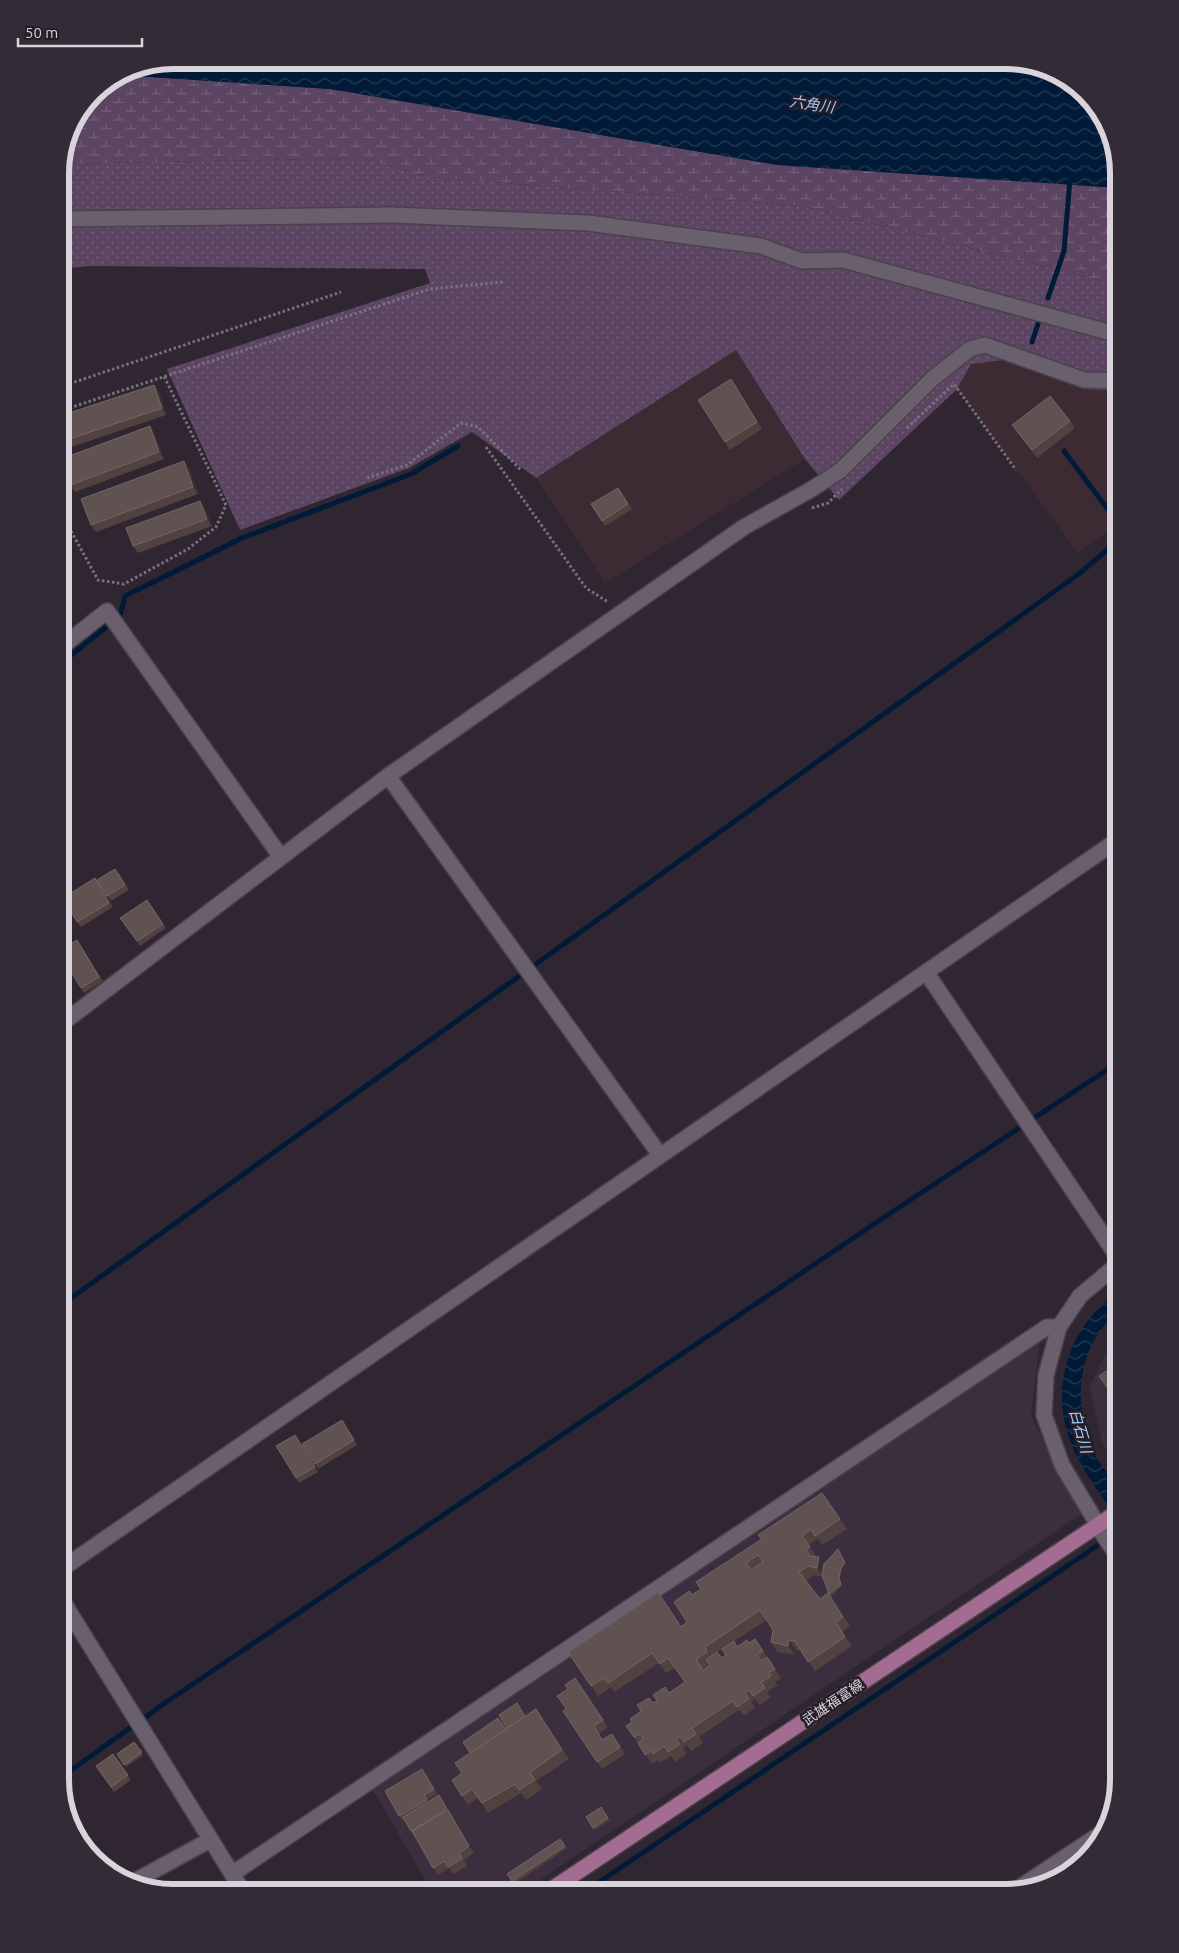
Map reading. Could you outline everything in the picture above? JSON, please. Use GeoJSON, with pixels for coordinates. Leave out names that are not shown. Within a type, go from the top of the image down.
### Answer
{"type":"FeatureCollection","features":[{"type":"Feature","properties":{"kind":"main road","name":"武雄福富線"},"geometry":{"type":"LineString","coordinates":[[560,1884],[1102,1533],[1110,1523]]}},
{"type":"Feature","properties":{"kind":"street"},"geometry":{"type":"LineString","coordinates":[[69,219],[392,215],[588,223],[761,246],[802,261],[843,260],[1110,334]]}},
{"type":"Feature","properties":{"kind":"street"},"geometry":{"type":"LineString","coordinates":[[69,1018],[388,776],[744,528],[841,470],[932,379],[970,350],[986,345],[1084,380],[1110,381]]}},
{"type":"Feature","properties":{"kind":"street"},"geometry":{"type":"LineString","coordinates":[[69,641],[107,611],[281,857]]}},
{"type":"Feature","properties":{"kind":"street"},"geometry":{"type":"LineString","coordinates":[[388,776],[660,1155]]}},
{"type":"Feature","properties":{"kind":"street"},"geometry":{"type":"LineString","coordinates":[[69,1564],[1110,845]]}},
{"type":"Feature","properties":{"kind":"street"},"geometry":{"type":"LineString","coordinates":[[926,972],[1110,1246]]}},
{"type":"Feature","properties":{"kind":"street"},"geometry":{"type":"LineString","coordinates":[[1110,1271],[1080,1296],[1059,1327],[1046,1375],[1044,1416],[1062,1465],[1110,1545]]}},
{"type":"Feature","properties":{"kind":"street"},"geometry":{"type":"LineString","coordinates":[[232,1874],[1047,1327],[1059,1327]]}},
{"type":"Feature","properties":{"kind":"street"},"geometry":{"type":"LineString","coordinates":[[69,1612],[238,1884]]}},
{"type":"Feature","properties":{"kind":"street"},"geometry":{"type":"LineString","coordinates":[[1028,1882],[1092,1839]]}},
{"type":"Feature","properties":{"kind":"street"},"geometry":{"type":"LineString","coordinates":[[139,1879],[210,1840]]}},
{"type":"Feature","properties":{"kind":"path"},"geometry":{"type":"LineString","coordinates":[[69,408],[430,289],[503,282]]}},
{"type":"Feature","properties":{"kind":"path"},"geometry":{"type":"LineString","coordinates":[[69,384],[341,292]]}},
{"type":"Feature","properties":{"kind":"path"},"geometry":{"type":"LineString","coordinates":[[71,531],[98,580],[124,584],[188,550],[216,528],[226,505],[164,376]]}},
{"type":"Feature","properties":{"kind":"path"},"geometry":{"type":"LineString","coordinates":[[905,430],[954,384],[1016,470]]}},
{"type":"Feature","properties":{"kind":"path"},"geometry":{"type":"LineString","coordinates":[[367,478],[407,465],[461,423],[478,427],[521,470]]}},
{"type":"Feature","properties":{"kind":"path"},"geometry":{"type":"LineString","coordinates":[[486,447],[586,588],[608,602]]}},
{"type":"Feature","properties":{"kind":"path"},"geometry":{"type":"LineString","coordinates":[[788,502],[807,510],[828,503],[849,483]]}},
{"type":"Feature","properties":{"kind":"shaded area"},"geometry":{"type":"Polygon","coordinates":[[[736,350],[805,459],[605,583],[536,478],[736,350]]]}},
{"type":"Feature","properties":{"kind":"shaded area"},"geometry":{"type":"Polygon","coordinates":[[[1005,360],[1083,389],[1110,390],[1110,530],[1078,553],[957,389],[971,364],[1005,360]]]}},
{"type":"Feature","properties":{"kind":"shaded area"},"geometry":{"type":"Polygon","coordinates":[[[1040,1341],[1031,1415],[1058,1471],[1084,1512],[534,1884],[428,1884],[371,1787],[1040,1341]]]}},
{"type":"Feature","properties":{"kind":"shaded area"},"geometry":{"type":"Polygon","coordinates":[[[1110,1344],[1110,1458],[1101,1439],[1090,1386],[1110,1344]]]}},
{"type":"Feature","properties":{"kind":"green space"},"geometry":{"type":"Polygon","coordinates":[[[136,76],[330,89],[778,165],[1110,187],[1110,283],[802,206],[429,177],[361,158],[69,164],[72,146],[79,127],[90,109],[109,90],[136,76]]]}},
{"type":"Feature","properties":{"kind":"green space"},"geometry":{"type":"Polygon","coordinates":[[[361,158],[429,177],[802,206],[1110,283],[1110,390],[1083,389],[1005,360],[971,364],[957,389],[839,500],[805,459],[736,350],[536,478],[472,432],[409,468],[240,530],[167,369],[430,283],[425,269],[90,266],[69,268],[69,164],[361,158]]]}},
{"type":"Feature","properties":{"kind":"water","name":"六角川"},"geometry":{"type":"Polygon","coordinates":[[[173,69],[1013,69],[1040,74],[1052,79],[1064,86],[1084,104],[1093,115],[1105,139],[1110,166],[1110,187],[778,165],[330,89],[136,76],[146,72],[173,69]]]}},
{"type":"Feature","properties":{"kind":"water","name":"白石川"},"geometry":{"type":"Polygon","coordinates":[[[1110,1298],[1110,1320],[1094,1341],[1086,1359],[1082,1377],[1081,1397],[1087,1435],[1094,1453],[1110,1477],[1110,1509],[1080,1462],[1069,1438],[1063,1414],[1062,1391],[1065,1368],[1073,1346],[1084,1326],[1110,1298]]]}},
{"type":"Feature","properties":{"kind":"building"},"geometry":{"type":"Polygon","coordinates":[[[731,379],[757,422],[725,442],[698,400],[731,379]]]}},
{"type":"Feature","properties":{"kind":"building"},"geometry":{"type":"Polygon","coordinates":[[[154,385],[162,408],[69,439],[69,413],[154,385]]]}},
{"type":"Feature","properties":{"kind":"building"},"geometry":{"type":"Polygon","coordinates":[[[1050,396],[1070,421],[1032,450],[1012,425],[1050,396]]]}},
{"type":"Feature","properties":{"kind":"building"},"geometry":{"type":"Polygon","coordinates":[[[150,426],[159,452],[70,485],[69,456],[150,426]]]}},
{"type":"Feature","properties":{"kind":"building"},"geometry":{"type":"Polygon","coordinates":[[[184,461],[193,487],[91,525],[81,499],[184,461]]]}},
{"type":"Feature","properties":{"kind":"building"},"geometry":{"type":"Polygon","coordinates":[[[618,488],[628,504],[602,521],[591,504],[618,488]]]}},
{"type":"Feature","properties":{"kind":"building"},"geometry":{"type":"Polygon","coordinates":[[[200,501],[207,519],[133,546],[126,528],[200,501]]]}},
{"type":"Feature","properties":{"kind":"building"},"geometry":{"type":"Polygon","coordinates":[[[115,869],[125,885],[107,896],[97,880],[115,869]]]}},
{"type":"Feature","properties":{"kind":"building"},"geometry":{"type":"Polygon","coordinates":[[[95,878],[109,903],[77,922],[69,908],[69,894],[95,878]]]}},
{"type":"Feature","properties":{"kind":"building"},"geometry":{"type":"Polygon","coordinates":[[[147,900],[163,924],[137,941],[120,918],[147,900]]]}},
{"type":"Feature","properties":{"kind":"building"},"geometry":{"type":"Polygon","coordinates":[[[77,940],[99,977],[81,988],[69,969],[69,945],[77,940]]]}},
{"type":"Feature","properties":{"kind":"building"},"geometry":{"type":"Polygon","coordinates":[[[1110,1369],[1110,1391],[1099,1376],[1110,1369]]]}},
{"type":"Feature","properties":{"kind":"building"},"geometry":{"type":"Polygon","coordinates":[[[342,1420],[354,1440],[315,1464],[302,1444],[342,1420]]]}},
{"type":"Feature","properties":{"kind":"building"},"geometry":{"type":"Polygon","coordinates":[[[295,1435],[315,1467],[296,1478],[276,1446],[295,1435]]]}},
{"type":"Feature","properties":{"kind":"building"},"geometry":{"type":"Polygon","coordinates":[[[822,1493],[840,1519],[815,1536],[811,1529],[802,1536],[810,1547],[806,1550],[810,1556],[819,1557],[817,1568],[808,1566],[799,1572],[820,1599],[828,1593],[843,1617],[836,1622],[845,1637],[808,1662],[795,1641],[789,1640],[788,1646],[771,1642],[773,1630],[760,1610],[705,1647],[707,1652],[696,1659],[703,1670],[710,1665],[706,1660],[717,1652],[721,1658],[726,1655],[722,1649],[734,1641],[737,1647],[747,1640],[749,1643],[755,1639],[763,1651],[757,1655],[761,1661],[767,1657],[775,1669],[769,1672],[771,1676],[761,1682],[765,1688],[753,1696],[749,1690],[745,1693],[749,1699],[737,1707],[733,1701],[692,1728],[696,1734],[684,1742],[680,1736],[676,1739],[680,1744],[668,1752],[664,1746],[653,1754],[651,1751],[645,1755],[638,1743],[643,1739],[640,1734],[634,1737],[626,1726],[632,1722],[630,1719],[641,1711],[637,1705],[649,1698],[653,1703],[657,1701],[653,1695],[665,1687],[669,1693],[685,1682],[668,1658],[660,1664],[652,1653],[608,1683],[604,1678],[591,1686],[568,1652],[658,1592],[681,1627],[687,1622],[674,1602],[689,1591],[692,1595],[701,1589],[696,1582],[762,1539],[758,1535],[822,1493]],[[758,1555],[746,1563],[751,1570],[763,1562],[758,1555]]]}},
{"type":"Feature","properties":{"kind":"building"},"geometry":{"type":"Polygon","coordinates":[[[838,1549],[845,1563],[841,1568],[839,1578],[841,1584],[829,1594],[822,1575],[824,1564],[838,1549]]]}},
{"type":"Feature","properties":{"kind":"building"},"geometry":{"type":"Polygon","coordinates":[[[575,1678],[603,1720],[594,1726],[602,1740],[612,1734],[620,1747],[597,1762],[563,1711],[566,1708],[557,1696],[568,1689],[565,1685],[575,1678]]]}},
{"type":"Feature","properties":{"kind":"building"},"geometry":{"type":"Polygon","coordinates":[[[517,1703],[525,1716],[507,1728],[499,1715],[517,1703]]]}},
{"type":"Feature","properties":{"kind":"building"},"geometry":{"type":"Polygon","coordinates":[[[536,1709],[562,1750],[530,1772],[535,1780],[519,1790],[515,1784],[482,1803],[472,1789],[462,1796],[452,1780],[462,1773],[455,1763],[536,1709]]]}},
{"type":"Feature","properties":{"kind":"building"},"geometry":{"type":"Polygon","coordinates":[[[498,1718],[506,1729],[470,1753],[463,1742],[498,1718]]]}},
{"type":"Feature","properties":{"kind":"building"},"geometry":{"type":"Polygon","coordinates":[[[134,1742],[142,1752],[124,1765],[117,1754],[134,1742]]]}},
{"type":"Feature","properties":{"kind":"building"},"geometry":{"type":"Polygon","coordinates":[[[113,1754],[128,1775],[111,1787],[96,1766],[113,1754]]]}},
{"type":"Feature","properties":{"kind":"building"},"geometry":{"type":"Polygon","coordinates":[[[422,1769],[434,1789],[424,1795],[427,1800],[399,1816],[385,1791],[422,1769]]]}},
{"type":"Feature","properties":{"kind":"building"},"geometry":{"type":"Polygon","coordinates":[[[439,1795],[447,1809],[411,1831],[403,1817],[439,1795]]]}},
{"type":"Feature","properties":{"kind":"building"},"geometry":{"type":"Polygon","coordinates":[[[601,1807],[608,1818],[593,1828],[586,1817],[601,1807]]]}},
{"type":"Feature","properties":{"kind":"building"},"geometry":{"type":"Polygon","coordinates":[[[448,1810],[469,1846],[459,1853],[462,1859],[448,1867],[444,1861],[433,1868],[412,1831],[448,1810]]]}},
{"type":"Feature","properties":{"kind":"building"},"geometry":{"type":"Polygon","coordinates":[[[560,1839],[565,1846],[512,1881],[507,1874],[560,1839]]]}},
{"type":"Feature","properties":{"kind":"waterway"},"geometry":{"type":"LineString","coordinates":[[1048,298],[1064,251],[1070,179]]}},
{"type":"Feature","properties":{"kind":"waterway"},"geometry":{"type":"LineString","coordinates":[[1032,342],[1038,324]]}},
{"type":"Feature","properties":{"kind":"waterway"},"geometry":{"type":"LineString","coordinates":[[69,657],[120,616],[125,596],[242,538],[411,474],[458,446]]}},
{"type":"Feature","properties":{"kind":"waterway"},"geometry":{"type":"LineString","coordinates":[[1064,451],[1110,512]]}},
{"type":"Feature","properties":{"kind":"waterway"},"geometry":{"type":"LineString","coordinates":[[69,1300],[1080,573],[1110,548]]}},
{"type":"Feature","properties":{"kind":"waterway"},"geometry":{"type":"LineString","coordinates":[[69,1772],[165,1703],[874,1224],[1110,1068]]}},
{"type":"Feature","properties":{"kind":"waterway"},"geometry":{"type":"LineString","coordinates":[[596,1884],[1110,1537]]}}]}
